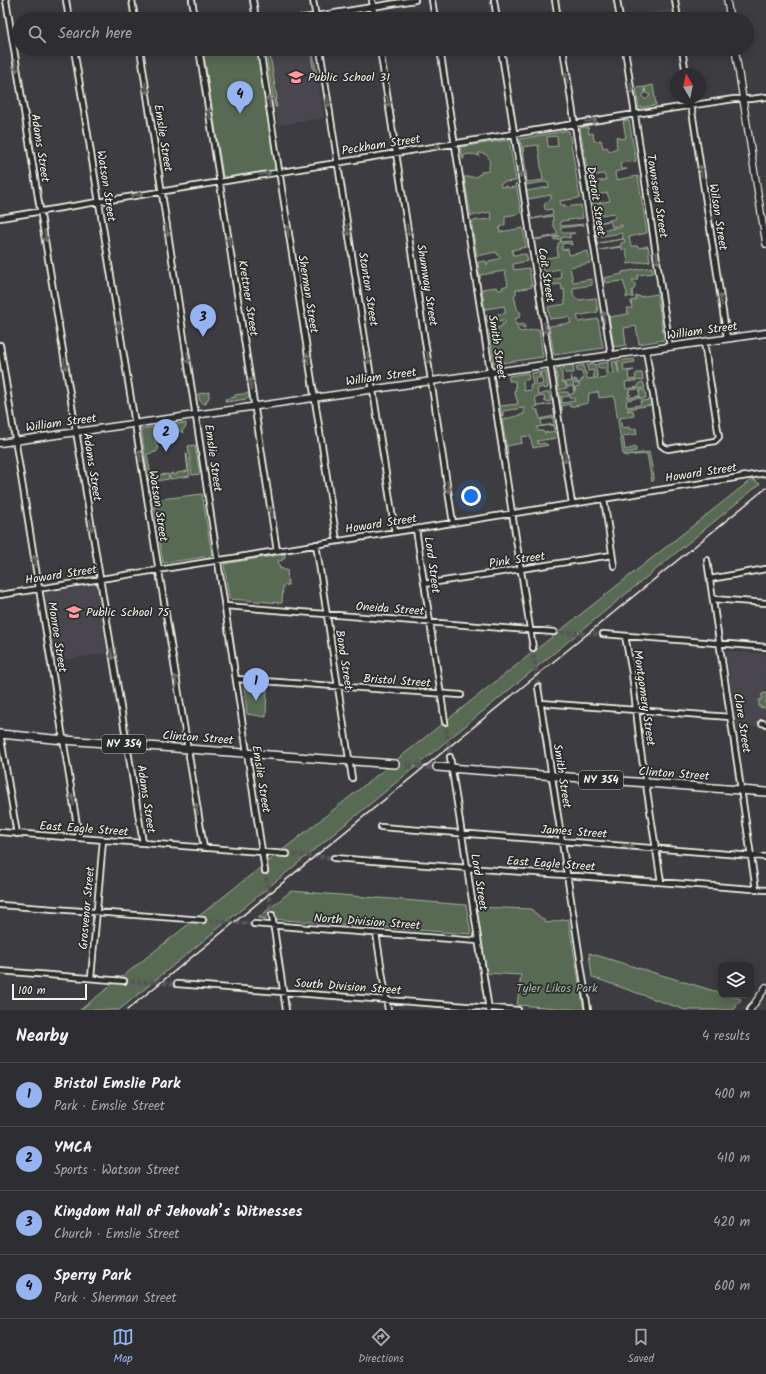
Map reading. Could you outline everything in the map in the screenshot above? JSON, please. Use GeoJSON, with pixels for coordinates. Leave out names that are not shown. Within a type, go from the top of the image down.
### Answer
{"type":"FeatureCollection","features":[{"type":"Feature","properties":{"kind":"main road","name":"William Street"},"geometry":{"type":"LineString","coordinates":[[0,442],[766,333]]}},
{"type":"Feature","properties":{"kind":"main road","name":"Clinton Street"},"geometry":{"type":"LineString","coordinates":[[0,733],[64,740],[395,764]]}},
{"type":"Feature","properties":{"kind":"main road","name":"Clinton Street"},"geometry":{"type":"LineString","coordinates":[[437,767],[766,792]]}},
{"type":"Feature","properties":{"kind":"street","name":"Adams Street"},"geometry":{"type":"LineString","coordinates":[[6,0],[12,37]]}},
{"type":"Feature","properties":{"kind":"street"},"geometry":{"type":"LineString","coordinates":[[66,0],[68,12]]}},
{"type":"Feature","properties":{"kind":"street"},"geometry":{"type":"LineString","coordinates":[[132,0],[134,12]]}},
{"type":"Feature","properties":{"kind":"street"},"geometry":{"type":"LineString","coordinates":[[192,0],[194,12]]}},
{"type":"Feature","properties":{"kind":"street"},"geometry":{"type":"LineString","coordinates":[[253,0],[255,12]]}},
{"type":"Feature","properties":{"kind":"street"},"geometry":{"type":"LineString","coordinates":[[313,0],[314,12]]}},
{"type":"Feature","properties":{"kind":"street"},"geometry":{"type":"LineString","coordinates":[[372,0],[374,12]]}},
{"type":"Feature","properties":{"kind":"street"},"geometry":{"type":"LineString","coordinates":[[347,12],[415,0]]}},
{"type":"Feature","properties":{"kind":"street"},"geometry":{"type":"LineString","coordinates":[[432,0],[434,12]]}},
{"type":"Feature","properties":{"kind":"street"},"geometry":{"type":"LineString","coordinates":[[494,0],[496,12]]}},
{"type":"Feature","properties":{"kind":"street"},"geometry":{"type":"LineString","coordinates":[[555,0],[557,12]]}},
{"type":"Feature","properties":{"kind":"street"},"geometry":{"type":"LineString","coordinates":[[617,0],[619,12]]}},
{"type":"Feature","properties":{"kind":"street"},"geometry":{"type":"LineString","coordinates":[[675,0],[677,12]]}},
{"type":"Feature","properties":{"kind":"street"},"geometry":{"type":"LineString","coordinates":[[727,0],[729,12]]}},
{"type":"Feature","properties":{"kind":"street","name":"Adams Street"},"geometry":{"type":"LineString","coordinates":[[15,56],[143,843]]}},
{"type":"Feature","properties":{"kind":"street","name":"Watson Street"},"geometry":{"type":"LineString","coordinates":[[75,56],[204,848]]}},
{"type":"Feature","properties":{"kind":"street","name":"Emslie Street"},"geometry":{"type":"LineString","coordinates":[[141,56],[265,871]]}},
{"type":"Feature","properties":{"kind":"street","name":"Krettner Street"},"geometry":{"type":"LineString","coordinates":[[200,56],[277,551]]}},
{"type":"Feature","properties":{"kind":"street","name":"Sherman Street"},"geometry":{"type":"LineString","coordinates":[[261,56],[337,542]]}},
{"type":"Feature","properties":{"kind":"street","name":"Stanton Street"},"geometry":{"type":"LineString","coordinates":[[321,56],[395,532]]}},
{"type":"Feature","properties":{"kind":"street","name":"Shumway Street"},"geometry":{"type":"LineString","coordinates":[[381,56],[454,523]]}},
{"type":"Feature","properties":{"kind":"street","name":"Smith Street"},"geometry":{"type":"LineString","coordinates":[[441,56],[533,648]]}},
{"type":"Feature","properties":{"kind":"street","name":"Coit Street"},"geometry":{"type":"LineString","coordinates":[[502,56],[572,504]]}},
{"type":"Feature","properties":{"kind":"street","name":"Detroit Street"},"geometry":{"type":"LineString","coordinates":[[564,56],[611,355]]}},
{"type":"Feature","properties":{"kind":"street","name":"Townsend Street"},"geometry":{"type":"LineString","coordinates":[[626,56],[670,347]]}},
{"type":"Feature","properties":{"kind":"street"},"geometry":{"type":"LineString","coordinates":[[683,56],[685,68]]}},
{"type":"Feature","properties":{"kind":"street"},"geometry":{"type":"LineString","coordinates":[[736,56],[766,244]]}},
{"type":"Feature","properties":{"kind":"street","name":"Peckham Street"},"geometry":{"type":"LineString","coordinates":[[0,218],[635,114],[743,98],[751,99],[766,97]]}},
{"type":"Feature","properties":{"kind":"street","name":"Wilson Street"},"geometry":{"type":"LineString","coordinates":[[691,106],[727,338]]}},
{"type":"Feature","properties":{"kind":"street"},"geometry":{"type":"LineString","coordinates":[[646,350],[661,444],[662,447],[668,449],[715,441],[719,438],[704,342]]}},
{"type":"Feature","properties":{"kind":"street","name":"Monroe Street"},"geometry":{"type":"LineString","coordinates":[[0,345],[79,838]]}},
{"type":"Feature","properties":{"kind":"street","name":"Howard Street"},"geometry":{"type":"LineString","coordinates":[[0,595],[766,473]]}},
{"type":"Feature","properties":{"kind":"street"},"geometry":{"type":"LineString","coordinates":[[604,499],[614,566]]}},
{"type":"Feature","properties":{"kind":"street","name":"Lord Street"},"geometry":{"type":"LineString","coordinates":[[416,529],[445,722]]}},
{"type":"Feature","properties":{"kind":"street","name":"Bond Street"},"geometry":{"type":"LineString","coordinates":[[316,544],[352,778]]}},
{"type":"Feature","properties":{"kind":"street","name":"Pink Street"},"geometry":{"type":"LineString","coordinates":[[424,584],[612,555]]}},
{"type":"Feature","properties":{"kind":"street","name":"Clare Street"},"geometry":{"type":"LineString","coordinates":[[707,560],[756,890]]}},
{"type":"Feature","properties":{"kind":"street"},"geometry":{"type":"LineString","coordinates":[[710,579],[766,569]]}},
{"type":"Feature","properties":{"kind":"street"},"geometry":{"type":"LineString","coordinates":[[713,599],[766,603]]}},
{"type":"Feature","properties":{"kind":"street","name":"Oneida Street"},"geometry":{"type":"LineString","coordinates":[[225,606],[554,632]]}},
{"type":"Feature","properties":{"kind":"street"},"geometry":{"type":"LineString","coordinates":[[603,634],[766,647]]}},
{"type":"Feature","properties":{"kind":"street","name":"Montgomery Street"},"geometry":{"type":"LineString","coordinates":[[625,636],[632,672],[661,882]]}},
{"type":"Feature","properties":{"kind":"street","name":"Bristol Street"},"geometry":{"type":"LineString","coordinates":[[236,679],[461,696]]}},
{"type":"Feature","properties":{"kind":"street","name":"Smith Street"},"geometry":{"type":"LineString","coordinates":[[538,686],[588,1010]]}},
{"type":"Feature","properties":{"kind":"street"},"geometry":{"type":"LineString","coordinates":[[541,703],[730,717]]}},
{"type":"Feature","properties":{"kind":"street"},"geometry":{"type":"LineString","coordinates":[[0,733],[17,834]]}},
{"type":"Feature","properties":{"kind":"street","name":"Lord Street"},"geometry":{"type":"LineString","coordinates":[[450,757],[489,1009]]}},
{"type":"Feature","properties":{"kind":"street","name":"James Street"},"geometry":{"type":"LineString","coordinates":[[381,827],[766,857]]}},
{"type":"Feature","properties":{"kind":"street","name":"East Eagle Street"},"geometry":{"type":"LineString","coordinates":[[0,832],[287,854]]}},
{"type":"Feature","properties":{"kind":"street","name":"Grosvenor Street"},"geometry":{"type":"LineString","coordinates":[[91,978],[98,912],[103,840]]}},
{"type":"Feature","properties":{"kind":"street","name":"East Eagle Street"},"geometry":{"type":"LineString","coordinates":[[334,858],[766,890]]}},
{"type":"Feature","properties":{"kind":"street"},"geometry":{"type":"LineString","coordinates":[[0,904],[203,920]]}},
{"type":"Feature","properties":{"kind":"street"},"geometry":{"type":"LineString","coordinates":[[272,915],[286,1010]]}},
{"type":"Feature","properties":{"kind":"street","name":"North Division Street"},"geometry":{"type":"LineString","coordinates":[[254,924],[478,941]]}},
{"type":"Feature","properties":{"kind":"street"},"geometry":{"type":"LineString","coordinates":[[376,933],[388,1010]]}},
{"type":"Feature","properties":{"kind":"street"},"geometry":{"type":"LineString","coordinates":[[0,971],[124,981]]}},
{"type":"Feature","properties":{"kind":"street","name":"South Division Street"},"geometry":{"type":"LineString","coordinates":[[177,984],[489,1009],[518,1010]]}},
{"type":"Feature","properties":{"kind":"street"},"geometry":{"type":"LineString","coordinates":[[750,1010],[766,988]]}},
{"type":"Feature","properties":{"kind":"shaded area"},"geometry":{"type":"Polygon","coordinates":[[[669,9],[670,12],[654,12],[669,9]]]}},
{"type":"Feature","properties":{"kind":"shaded area"},"geometry":{"type":"Polygon","coordinates":[[[266,56],[314,56],[324,118],[278,125],[266,56]]]}},
{"type":"Feature","properties":{"kind":"shaded area","name":"Public School 75"},"geometry":{"type":"Polygon","coordinates":[[[97,584],[107,653],[55,661],[44,593],[97,584]]]}},
{"type":"Feature","properties":{"kind":"shaded area"},"geometry":{"type":"Polygon","coordinates":[[[726,651],[766,654],[766,728],[745,726],[745,729],[737,730],[726,651]]]}},
{"type":"Feature","properties":{"kind":"green space"},"geometry":{"type":"Polygon","coordinates":[[[204,56],[258,56],[275,167],[274,170],[227,177],[223,176],[204,56]]]}},
{"type":"Feature","properties":{"kind":"green space"},"geometry":{"type":"Polygon","coordinates":[[[266,56],[270,56],[277,99],[275,99],[277,107],[275,107],[266,56]]]}},
{"type":"Feature","properties":{"kind":"green space"},"geometry":{"type":"Polygon","coordinates":[[[311,56],[313,56],[318,79],[315,80],[311,56]]]}},
{"type":"Feature","properties":{"kind":"green space"},"geometry":{"type":"Polygon","coordinates":[[[653,85],[656,105],[639,108],[636,88],[644,87],[645,93],[642,96],[646,100],[650,95],[646,93],[645,87],[653,85]]]}},
{"type":"Feature","properties":{"kind":"green space"},"geometry":{"type":"Polygon","coordinates":[[[629,120],[636,161],[620,163],[621,169],[627,169],[615,172],[616,180],[638,176],[647,233],[629,237],[631,246],[638,246],[639,248],[648,246],[650,261],[628,264],[626,249],[622,250],[622,247],[600,250],[621,246],[621,243],[625,242],[624,239],[598,243],[623,239],[622,233],[597,237],[596,231],[622,227],[622,225],[612,227],[610,221],[593,224],[615,218],[614,213],[594,216],[591,204],[610,201],[607,193],[591,196],[588,183],[606,180],[604,174],[588,176],[580,128],[588,127],[589,134],[593,133],[594,141],[601,140],[603,148],[607,147],[609,151],[617,148],[616,137],[618,136],[619,139],[626,138],[623,121],[629,120]]]}},
{"type":"Feature","properties":{"kind":"green space"},"geometry":{"type":"Polygon","coordinates":[[[569,131],[580,198],[560,201],[561,205],[565,205],[565,207],[581,205],[583,218],[560,222],[561,226],[584,225],[560,228],[563,233],[575,233],[570,234],[570,238],[561,238],[561,242],[560,239],[554,240],[554,238],[559,236],[535,239],[553,236],[558,233],[553,225],[553,216],[532,219],[553,214],[552,209],[546,210],[544,205],[551,199],[551,195],[529,199],[527,197],[526,191],[549,187],[548,183],[544,182],[526,185],[525,183],[527,182],[520,139],[569,131]],[[557,136],[547,137],[548,147],[558,146],[557,136]],[[538,145],[523,147],[527,182],[543,180],[538,145]]]}},
{"type":"Feature","properties":{"kind":"green space"},"geometry":{"type":"Polygon","coordinates":[[[509,140],[516,181],[504,182],[500,184],[501,187],[507,186],[508,188],[515,187],[516,183],[521,212],[519,214],[505,216],[505,225],[500,227],[499,230],[500,232],[523,228],[526,247],[512,250],[513,255],[526,254],[528,261],[513,264],[514,270],[529,268],[532,287],[516,290],[516,294],[514,295],[517,309],[521,313],[520,317],[515,319],[516,325],[524,324],[525,328],[517,328],[521,332],[539,329],[543,357],[494,364],[489,330],[497,329],[502,326],[502,324],[505,323],[505,320],[487,322],[486,316],[506,313],[504,306],[485,310],[482,289],[496,287],[499,290],[508,285],[505,271],[480,275],[480,279],[478,262],[486,261],[487,265],[489,261],[500,258],[496,252],[477,256],[472,226],[473,223],[471,221],[492,219],[490,212],[471,216],[464,177],[476,177],[481,174],[481,172],[489,171],[489,159],[488,156],[479,153],[478,154],[480,156],[468,154],[463,156],[463,159],[460,147],[509,140]]]}},
{"type":"Feature","properties":{"kind":"green space"},"geometry":{"type":"Polygon","coordinates":[[[571,241],[572,245],[567,243],[562,244],[562,250],[568,249],[569,255],[588,251],[590,263],[570,267],[573,282],[592,279],[592,285],[573,288],[573,293],[574,297],[578,300],[596,298],[598,312],[577,316],[579,322],[598,319],[603,348],[554,355],[549,326],[571,323],[569,317],[550,319],[548,307],[565,304],[564,289],[562,290],[561,284],[545,286],[544,282],[561,278],[560,269],[543,272],[541,259],[558,256],[558,243],[571,241]]]}},
{"type":"Feature","properties":{"kind":"green space"},"geometry":{"type":"Polygon","coordinates":[[[652,267],[653,273],[638,275],[637,280],[632,280],[635,284],[635,288],[632,291],[633,298],[630,296],[626,298],[627,293],[623,281],[605,283],[604,278],[622,274],[622,272],[652,267]]]}},
{"type":"Feature","properties":{"kind":"green space"},"geometry":{"type":"Polygon","coordinates":[[[657,294],[664,340],[639,344],[636,326],[624,328],[626,345],[614,347],[609,317],[628,314],[627,308],[632,308],[631,301],[636,300],[636,296],[639,297],[657,294]]]}},
{"type":"Feature","properties":{"kind":"green space"},"geometry":{"type":"Polygon","coordinates":[[[634,359],[635,362],[623,364],[624,371],[634,370],[628,372],[629,380],[636,379],[635,375],[637,373],[642,373],[643,380],[625,382],[626,389],[638,387],[639,383],[643,382],[645,388],[630,390],[630,392],[628,392],[631,395],[628,396],[628,398],[639,396],[639,398],[627,400],[627,407],[640,405],[641,401],[651,400],[651,405],[628,409],[628,411],[633,410],[634,416],[620,418],[622,428],[629,427],[630,430],[636,428],[637,434],[623,436],[625,450],[636,447],[636,451],[625,453],[626,455],[649,452],[654,477],[652,482],[647,454],[626,456],[623,454],[614,396],[599,398],[598,392],[589,393],[588,403],[570,407],[569,404],[562,406],[562,411],[559,392],[568,392],[569,395],[574,393],[573,386],[568,387],[565,382],[572,381],[571,375],[575,391],[575,387],[579,386],[579,384],[575,384],[574,379],[577,380],[577,383],[583,380],[582,372],[577,371],[576,367],[584,365],[584,372],[586,372],[587,379],[596,378],[594,377],[593,370],[588,371],[587,365],[595,364],[598,379],[606,378],[605,368],[598,368],[597,364],[608,362],[608,374],[614,374],[612,362],[616,361],[619,374],[617,361],[634,359]],[[570,396],[562,397],[562,403],[575,401],[574,398],[571,399],[570,396]]]}},
{"type":"Feature","properties":{"kind":"green space"},"geometry":{"type":"Polygon","coordinates":[[[573,365],[574,373],[565,373],[562,366],[573,365]]]}},
{"type":"Feature","properties":{"kind":"green space"},"geometry":{"type":"Polygon","coordinates":[[[557,367],[560,367],[562,382],[564,382],[567,388],[559,390],[556,370],[557,367]]]}},
{"type":"Feature","properties":{"kind":"green space"},"geometry":{"type":"Polygon","coordinates":[[[546,371],[548,388],[544,389],[543,387],[537,389],[538,395],[549,392],[551,401],[547,402],[546,400],[545,402],[544,396],[535,397],[537,406],[551,404],[534,407],[535,410],[538,410],[537,413],[539,414],[540,419],[553,416],[554,423],[553,418],[541,420],[542,426],[554,424],[555,430],[553,425],[537,427],[538,431],[543,431],[544,433],[555,431],[556,438],[537,441],[538,444],[544,443],[548,445],[533,448],[530,436],[521,437],[522,443],[507,446],[508,455],[502,420],[524,414],[524,408],[503,411],[502,417],[500,406],[518,404],[514,390],[516,390],[515,381],[509,381],[509,376],[528,373],[529,379],[523,381],[524,391],[531,390],[530,385],[533,385],[531,373],[539,372],[540,378],[535,378],[536,386],[543,384],[540,372],[546,371]]]}},
{"type":"Feature","properties":{"kind":"green space"},"geometry":{"type":"Polygon","coordinates":[[[640,390],[645,390],[646,398],[640,399],[640,390]]]}},
{"type":"Feature","properties":{"kind":"green space"},"geometry":{"type":"Polygon","coordinates":[[[209,392],[209,398],[206,404],[204,404],[200,401],[198,394],[209,392]]]}},
{"type":"Feature","properties":{"kind":"green space"},"geometry":{"type":"Polygon","coordinates":[[[248,393],[249,397],[247,399],[226,402],[225,399],[235,397],[235,395],[248,393]]]}},
{"type":"Feature","properties":{"kind":"green space"},"geometry":{"type":"Polygon","coordinates":[[[186,423],[186,426],[182,431],[183,433],[177,429],[174,424],[186,423]]]}},
{"type":"Feature","properties":{"kind":"green space"},"geometry":{"type":"Polygon","coordinates":[[[168,425],[174,442],[170,446],[173,442],[172,438],[162,430],[155,440],[156,445],[159,448],[156,452],[147,454],[151,476],[168,474],[169,479],[149,482],[141,429],[168,425]]]}},
{"type":"Feature","properties":{"kind":"green space"},"geometry":{"type":"Polygon","coordinates":[[[195,445],[200,474],[192,475],[188,446],[195,445]]]}},
{"type":"Feature","properties":{"kind":"green space"},"geometry":{"type":"Polygon","coordinates":[[[186,454],[190,476],[170,479],[170,474],[173,473],[173,475],[177,475],[177,473],[188,471],[186,454]]]}},
{"type":"Feature","properties":{"kind":"green space"},"geometry":{"type":"Polygon","coordinates":[[[752,479],[760,484],[119,1010],[80,1010],[752,479]]]}},
{"type":"Feature","properties":{"kind":"green space"},"geometry":{"type":"Polygon","coordinates":[[[202,494],[212,556],[163,563],[153,500],[202,494]]]}},
{"type":"Feature","properties":{"kind":"green space"},"geometry":{"type":"Polygon","coordinates":[[[285,554],[285,558],[283,558],[283,560],[278,561],[280,569],[282,568],[283,570],[287,570],[288,585],[283,586],[282,603],[229,599],[224,564],[285,554]]]}},
{"type":"Feature","properties":{"kind":"green space"},"geometry":{"type":"Polygon","coordinates":[[[244,686],[267,688],[266,717],[247,714],[244,686]]]}},
{"type":"Feature","properties":{"kind":"green space"},"geometry":{"type":"Polygon","coordinates":[[[766,693],[766,708],[759,707],[759,700],[762,699],[762,694],[766,693]]]}},
{"type":"Feature","properties":{"kind":"green space"},"geometry":{"type":"Polygon","coordinates":[[[291,891],[466,905],[471,934],[258,918],[291,891]]]}},
{"type":"Feature","properties":{"kind":"green space","name":"Tyler Likos Park"},"geometry":{"type":"Polygon","coordinates":[[[477,907],[531,909],[547,923],[568,919],[584,1010],[517,1005],[521,975],[486,973],[477,907]]]}},
{"type":"Feature","properties":{"kind":"green space"},"geometry":{"type":"Polygon","coordinates":[[[589,953],[718,992],[718,998],[741,999],[734,1010],[685,1010],[592,977],[589,953]]]}},
{"type":"Feature","properties":{"kind":"tunnel"},"geometry":{"type":"LineString","coordinates":[[554,632],[603,634]]}},
{"type":"Feature","properties":{"kind":"tunnel"},"geometry":{"type":"LineString","coordinates":[[533,648],[538,687]]}},
{"type":"Feature","properties":{"kind":"tunnel"},"geometry":{"type":"LineString","coordinates":[[445,722],[450,757]]}},
{"type":"Feature","properties":{"kind":"tunnel"},"geometry":{"type":"LineString","coordinates":[[395,764],[437,767]]}},
{"type":"Feature","properties":{"kind":"tunnel"},"geometry":{"type":"LineString","coordinates":[[287,854],[334,858]]}},
{"type":"Feature","properties":{"kind":"tunnel"},"geometry":{"type":"LineString","coordinates":[[265,871],[272,915]]}},
{"type":"Feature","properties":{"kind":"tunnel"},"geometry":{"type":"LineString","coordinates":[[203,920],[254,924]]}},
{"type":"Feature","properties":{"kind":"tunnel"},"geometry":{"type":"LineString","coordinates":[[124,981],[177,984]]}},
{"type":"Feature","properties":{"kind":"railway"},"geometry":{"type":"LineString","coordinates":[[127,1010],[766,488]]}},
{"type":"Feature","properties":{"kind":"place","name":"Public School 31"},"geometry":{"type":"Point","coordinates":[296,77]}},
{"type":"Feature","properties":{"kind":"place","name":"Sperry Park"},"geometry":{"type":"Point","coordinates":[240,114]}},
{"type":"Feature","properties":{"kind":"place","name":"Kingdom Hall of Jehovah’s Witnesses"},"geometry":{"type":"Point","coordinates":[203,337]}},
{"type":"Feature","properties":{"kind":"place","name":"YMCA"},"geometry":{"type":"Point","coordinates":[166,452]}},
{"type":"Feature","properties":{"kind":"place","name":"Public School 75"},"geometry":{"type":"Point","coordinates":[74,612]}},
{"type":"Feature","properties":{"kind":"place","name":"Bristol Emslie Park"},"geometry":{"type":"Point","coordinates":[256,701]}}]}
